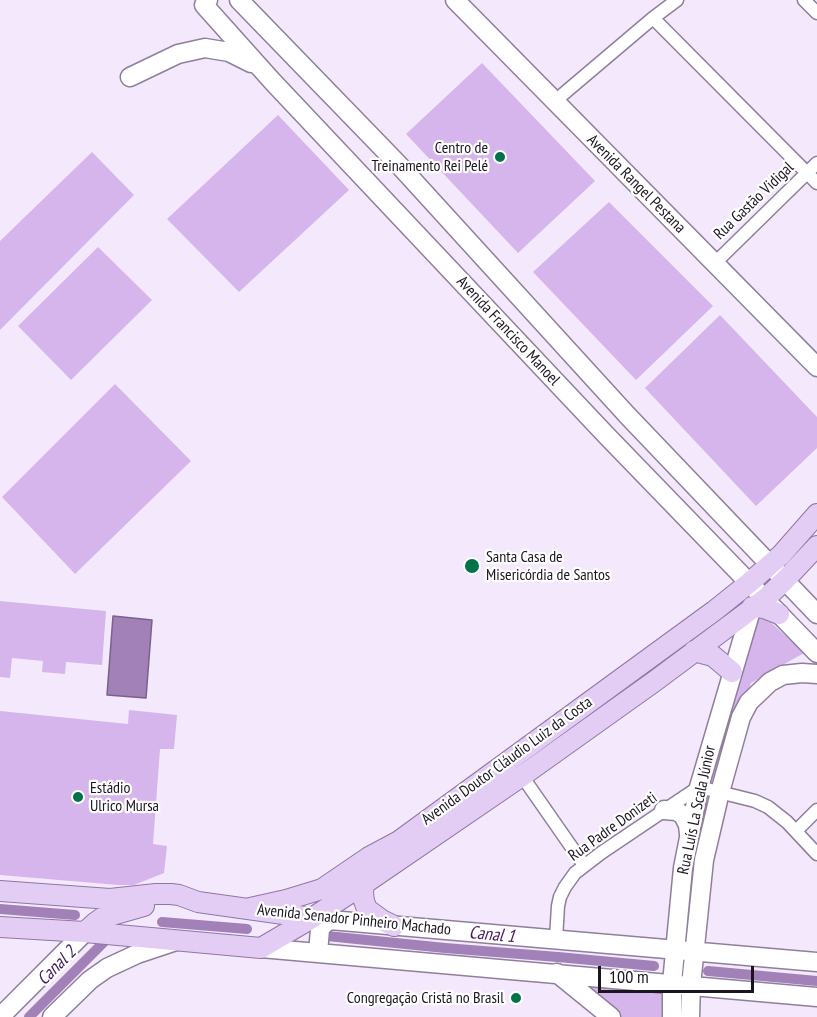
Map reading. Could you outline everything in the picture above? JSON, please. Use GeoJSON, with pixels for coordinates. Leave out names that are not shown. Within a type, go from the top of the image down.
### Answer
{"type":"FeatureCollection","features":[{"type":"Feature","properties":{"kind":"main road"},"geometry":{"type":"LineString","coordinates":[[779,614],[764,608],[756,596],[817,514]]}},
{"type":"Feature","properties":{"kind":"main road"},"geometry":{"type":"LineString","coordinates":[[777,566],[817,546]]}},
{"type":"Feature","properties":{"kind":"main road","name":"Avenida Doutor Cláudio Luiz da Costa"},"geometry":{"type":"LineString","coordinates":[[251,947],[321,919],[364,884],[522,776],[655,681],[694,651],[756,596]]}},
{"type":"Feature","properties":{"kind":"main road","name":"Avenida Doutor Cláudio Luiz da Costa"},"geometry":{"type":"LineString","coordinates":[[252,909],[322,889],[369,857],[399,841],[714,611],[756,596]]}},
{"type":"Feature","properties":{"kind":"main road"},"geometry":{"type":"LineString","coordinates":[[694,651],[713,656],[732,672]]}},
{"type":"Feature","properties":{"kind":"main road"},"geometry":{"type":"LineString","coordinates":[[364,884],[364,902],[367,909],[394,926]]}},
{"type":"Feature","properties":{"kind":"main road","name":"Avenida Senador Pinheiro Machado"},"geometry":{"type":"LineString","coordinates":[[0,891],[110,899],[171,894],[198,902],[321,919]]}},
{"type":"Feature","properties":{"kind":"main road"},"geometry":{"type":"LineString","coordinates":[[85,933],[102,918],[148,905],[198,902]]}},
{"type":"Feature","properties":{"kind":"main road"},"geometry":{"type":"LineString","coordinates":[[157,938],[147,928],[148,914],[153,908],[166,903]]}},
{"type":"Feature","properties":{"kind":"main road"},"geometry":{"type":"LineString","coordinates":[[251,947],[260,938],[265,928],[265,922],[260,914],[252,909]]}},
{"type":"Feature","properties":{"kind":"main road","name":"Avenida Senador Pinheiro Machado"},"geometry":{"type":"LineString","coordinates":[[0,927],[251,947]]}},
{"type":"Feature","properties":{"kind":"street","name":"Avenida Francisco Manoel"},"geometry":{"type":"LineString","coordinates":[[239,0],[399,165],[627,416],[777,566],[817,614]]}},
{"type":"Feature","properties":{"kind":"street","name":"Avenida Rangel Pestana"},"geometry":{"type":"LineString","coordinates":[[455,0],[817,368]]}},
{"type":"Feature","properties":{"kind":"street"},"geometry":{"type":"LineString","coordinates":[[555,101],[677,0]]}},
{"type":"Feature","properties":{"kind":"street"},"geometry":{"type":"LineString","coordinates":[[804,0],[817,13]]}},
{"type":"Feature","properties":{"kind":"street","name":"Avenida Francisco Manoel"},"geometry":{"type":"LineString","coordinates":[[206,2],[264,71],[608,433],[756,596]]}},
{"type":"Feature","properties":{"kind":"street"},"geometry":{"type":"LineString","coordinates":[[653,18],[817,183]]}},
{"type":"Feature","properties":{"kind":"street"},"geometry":{"type":"LineString","coordinates":[[130,77],[178,54],[205,48],[229,52],[264,71]]}},
{"type":"Feature","properties":{"kind":"street","name":"Rua Gastão Vidigal"},"geometry":{"type":"LineString","coordinates":[[715,263],[817,163]]}},
{"type":"Feature","properties":{"kind":"street"},"geometry":{"type":"LineString","coordinates":[[608,433],[627,416]]}},
{"type":"Feature","properties":{"kind":"street","name":"Rua Luís La Scala Júnior"},"geometry":{"type":"LineString","coordinates":[[672,1017],[672,983],[683,868],[689,836],[699,787],[756,596]]}},
{"type":"Feature","properties":{"kind":"street"},"geometry":{"type":"LineString","coordinates":[[779,614],[817,653]]}},
{"type":"Feature","properties":{"kind":"street","name":"Rua Luís La Scala Júnior"},"geometry":{"type":"LineString","coordinates":[[690,1017],[691,985],[705,860],[720,792],[741,717],[748,702],[770,682],[783,675],[817,674]]}},
{"type":"Feature","properties":{"kind":"street"},"geometry":{"type":"LineString","coordinates":[[522,776],[584,865]]}},
{"type":"Feature","properties":{"kind":"street"},"geometry":{"type":"LineString","coordinates":[[699,787],[762,804],[796,831],[817,854]]}},
{"type":"Feature","properties":{"kind":"street","name":"Rua Padre Donizeti"},"geometry":{"type":"LineString","coordinates":[[556,939],[558,906],[569,880],[584,865],[699,787]]}},
{"type":"Feature","properties":{"kind":"street"},"geometry":{"type":"LineString","coordinates":[[664,810],[676,811],[683,815],[688,825],[689,836]]}},
{"type":"Feature","properties":{"kind":"street"},"geometry":{"type":"LineString","coordinates":[[796,831],[817,810]]}},
{"type":"Feature","properties":{"kind":"street"},"geometry":{"type":"LineString","coordinates":[[318,952],[320,929],[324,924],[321,919]]}},
{"type":"Feature","properties":{"kind":"street","name":"Avenida Senador Pinheiro Machado"},"geometry":{"type":"LineString","coordinates":[[321,919],[817,962]]}},
{"type":"Feature","properties":{"kind":"street"},"geometry":{"type":"LineString","coordinates":[[0,1017],[85,933]]}},
{"type":"Feature","properties":{"kind":"street"},"geometry":{"type":"LineString","coordinates":[[52,1017],[90,980],[107,968],[137,954],[178,940]]}},
{"type":"Feature","properties":{"kind":"street","name":"Avenida Senador Pinheiro Machado"},"geometry":{"type":"LineString","coordinates":[[251,947],[817,996]]}},
{"type":"Feature","properties":{"kind":"street"},"geometry":{"type":"LineString","coordinates":[[557,973],[611,1017]]}},
{"type":"Feature","properties":{"kind":"shaded area","name":"Centro de Treinamento Rei Pelé"},"geometry":{"type":"Polygon","coordinates":[[[482,63],[595,181],[518,253],[406,134],[482,63]]]}},
{"type":"Feature","properties":{"kind":"shaded area"},"geometry":{"type":"Polygon","coordinates":[[[278,115],[349,190],[239,292],[167,219],[278,115]]]}},
{"type":"Feature","properties":{"kind":"shaded area"},"geometry":{"type":"Polygon","coordinates":[[[92,152],[134,195],[0,330],[0,241],[92,152]]]}},
{"type":"Feature","properties":{"kind":"shaded area"},"geometry":{"type":"Polygon","coordinates":[[[609,202],[713,306],[636,380],[533,272],[609,202]]]}},
{"type":"Feature","properties":{"kind":"shaded area"},"geometry":{"type":"Polygon","coordinates":[[[98,247],[152,300],[71,380],[18,326],[98,247]]]}},
{"type":"Feature","properties":{"kind":"shaded area"},"geometry":{"type":"Polygon","coordinates":[[[720,315],[817,417],[817,448],[756,506],[645,388],[720,315]]]}},
{"type":"Feature","properties":{"kind":"shaded area"},"geometry":{"type":"Polygon","coordinates":[[[115,384],[191,461],[75,574],[2,497],[115,384]]]}},
{"type":"Feature","properties":{"kind":"shaded area"},"geometry":{"type":"Polygon","coordinates":[[[0,601],[106,611],[102,665],[66,662],[65,674],[42,672],[43,661],[12,658],[10,678],[0,677],[0,601]]]}},
{"type":"Feature","properties":{"kind":"shaded area"},"geometry":{"type":"Polygon","coordinates":[[[762,614],[804,653],[751,683],[715,786],[706,778],[754,617],[762,614]]]}},
{"type":"Feature","properties":{"kind":"shaded area"},"geometry":{"type":"Polygon","coordinates":[[[113,616],[152,620],[146,698],[107,695],[113,616]]]}},
{"type":"Feature","properties":{"kind":"shaded area","name":"Estádio Ulrico Mursa"},"geometry":{"type":"Polygon","coordinates":[[[129,710],[177,715],[174,749],[160,749],[153,844],[167,846],[164,873],[134,885],[0,875],[0,711],[128,724],[129,710]]]}},
{"type":"Feature","properties":{"kind":"shaded area"},"geometry":{"type":"Polygon","coordinates":[[[566,976],[669,987],[669,1017],[617,1017],[566,976]]]}},
{"type":"Feature","properties":{"kind":"waterway","name":"Canal 1"},"geometry":{"type":"LineString","coordinates":[[0,909],[75,915]]}},
{"type":"Feature","properties":{"kind":"waterway","name":"Canal 1"},"geometry":{"type":"LineString","coordinates":[[162,922],[247,929]]}},
{"type":"Feature","properties":{"kind":"waterway","name":"Canal 1"},"geometry":{"type":"LineString","coordinates":[[327,936],[654,966]]}},
{"type":"Feature","properties":{"kind":"waterway","name":"Canal 2"},"geometry":{"type":"LineString","coordinates":[[29,1017],[107,939]]}},
{"type":"Feature","properties":{"kind":"waterway","name":"Canal 1"},"geometry":{"type":"LineString","coordinates":[[708,971],[817,981]]}},
{"type":"Feature","properties":{"kind":"place","name":"Centro de Treinamento Rei Pelé"},"geometry":{"type":"Point","coordinates":[500,157]}},
{"type":"Feature","properties":{"kind":"place","name":"Santa Casa de Misericórdia de Santos"},"geometry":{"type":"Point","coordinates":[472,566]}},
{"type":"Feature","properties":{"kind":"place","name":"Estádio Ulrico Mursa"},"geometry":{"type":"Point","coordinates":[78,797]}},
{"type":"Feature","properties":{"kind":"place","name":"Congregação Cristã no Brasil"},"geometry":{"type":"Point","coordinates":[516,998]}}]}
